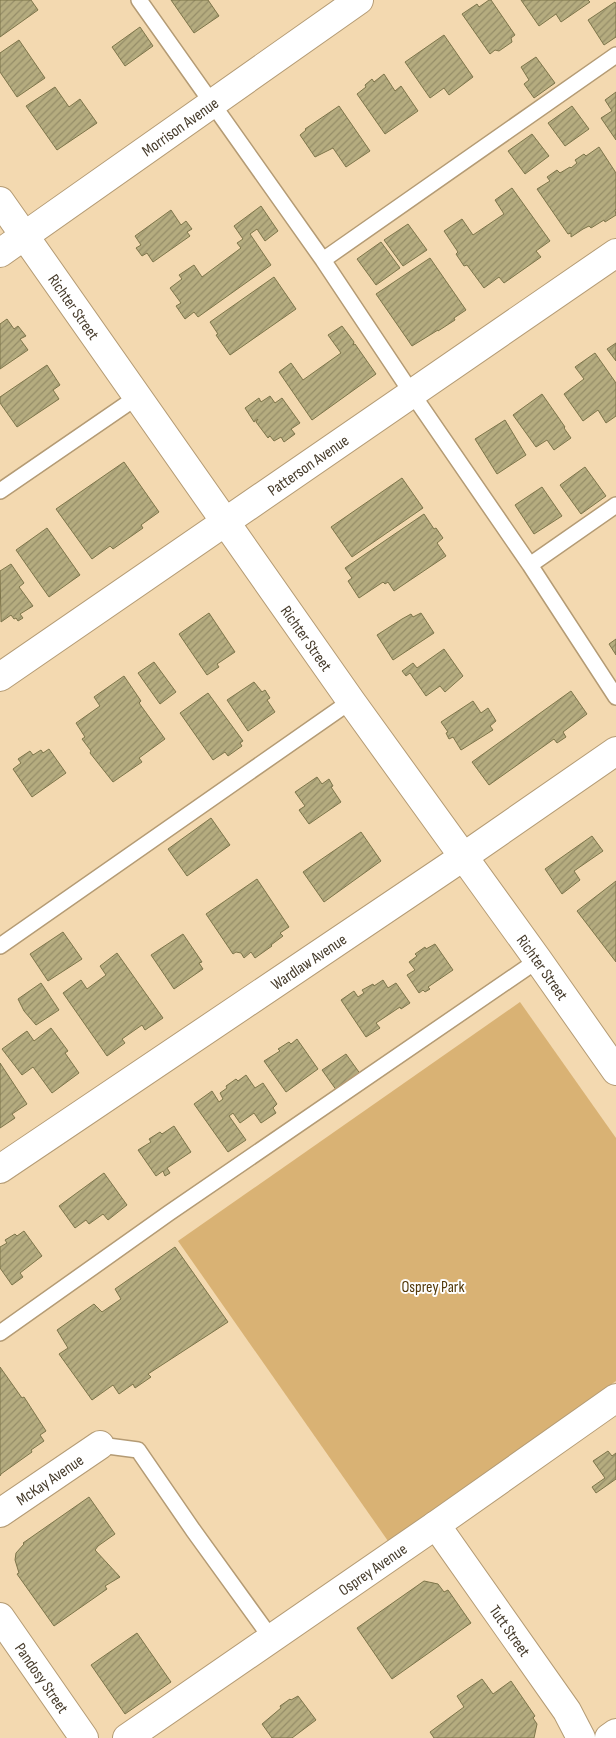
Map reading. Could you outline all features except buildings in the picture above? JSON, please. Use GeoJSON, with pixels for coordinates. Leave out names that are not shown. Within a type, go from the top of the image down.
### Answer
{"type":"FeatureCollection","features":[{"type":"Feature","properties":{"kind":"street","name":"Morrison Avenue"},"geometry":{"type":"LineString","coordinates":[[0,253],[359,0]]}},
{"type":"Feature","properties":{"kind":"street","name":"Richter Street"},"geometry":{"type":"LineString","coordinates":[[0,201],[351,701],[616,1071]]}},
{"type":"Feature","properties":{"kind":"street","name":"Patterson Avenue"},"geometry":{"type":"LineString","coordinates":[[0,677],[411,392],[616,253]]}},
{"type":"Feature","properties":{"kind":"street","name":"Wardlaw Avenue"},"geometry":{"type":"LineString","coordinates":[[0,1169],[463,857],[616,751]]}},
{"type":"Feature","properties":{"kind":"street","name":"Osprey Avenue"},"geometry":{"type":"LineString","coordinates":[[128,1738],[616,1398]]}},
{"type":"Feature","properties":{"kind":"street","name":"McKay Avenue"},"geometry":{"type":"LineString","coordinates":[[0,1513],[100,1445]]}},
{"type":"Feature","properties":{"kind":"street","name":"Tutt Street"},"geometry":{"type":"LineString","coordinates":[[436,1525],[567,1711],[581,1738]]}},
{"type":"Feature","properties":{"kind":"street","name":"Pandosy Street"},"geometry":{"type":"LineString","coordinates":[[0,1617],[84,1738]]}},
{"type":"Feature","properties":{"kind":"street"},"geometry":{"type":"LineString","coordinates":[[608,1738],[616,1733]]}},
{"type":"Feature","properties":{"kind":"lane"},"geometry":{"type":"LineString","coordinates":[[139,0],[323,260],[530,565],[616,698]]}},
{"type":"Feature","properties":{"kind":"lane"},"geometry":{"type":"LineString","coordinates":[[323,260],[616,55]]}},
{"type":"Feature","properties":{"kind":"lane"},"geometry":{"type":"LineString","coordinates":[[0,491],[136,397]]}},
{"type":"Feature","properties":{"kind":"lane"},"geometry":{"type":"LineString","coordinates":[[530,565],[616,504]]}},
{"type":"Feature","properties":{"kind":"lane"},"geometry":{"type":"LineString","coordinates":[[0,946],[351,701]]}},
{"type":"Feature","properties":{"kind":"lane"},"geometry":{"type":"LineString","coordinates":[[0,1333],[169,1213],[538,960]]}},
{"type":"Feature","properties":{"kind":"lane"},"geometry":{"type":"LineString","coordinates":[[100,1445],[138,1450],[271,1638]]}},
{"type":"Feature","properties":{"kind":"green space","name":"Osprey Park"},"geometry":{"type":"Polygon","coordinates":[[[520,1002],[616,1138],[616,1381],[388,1541],[178,1241],[520,1002]]]}}]}
